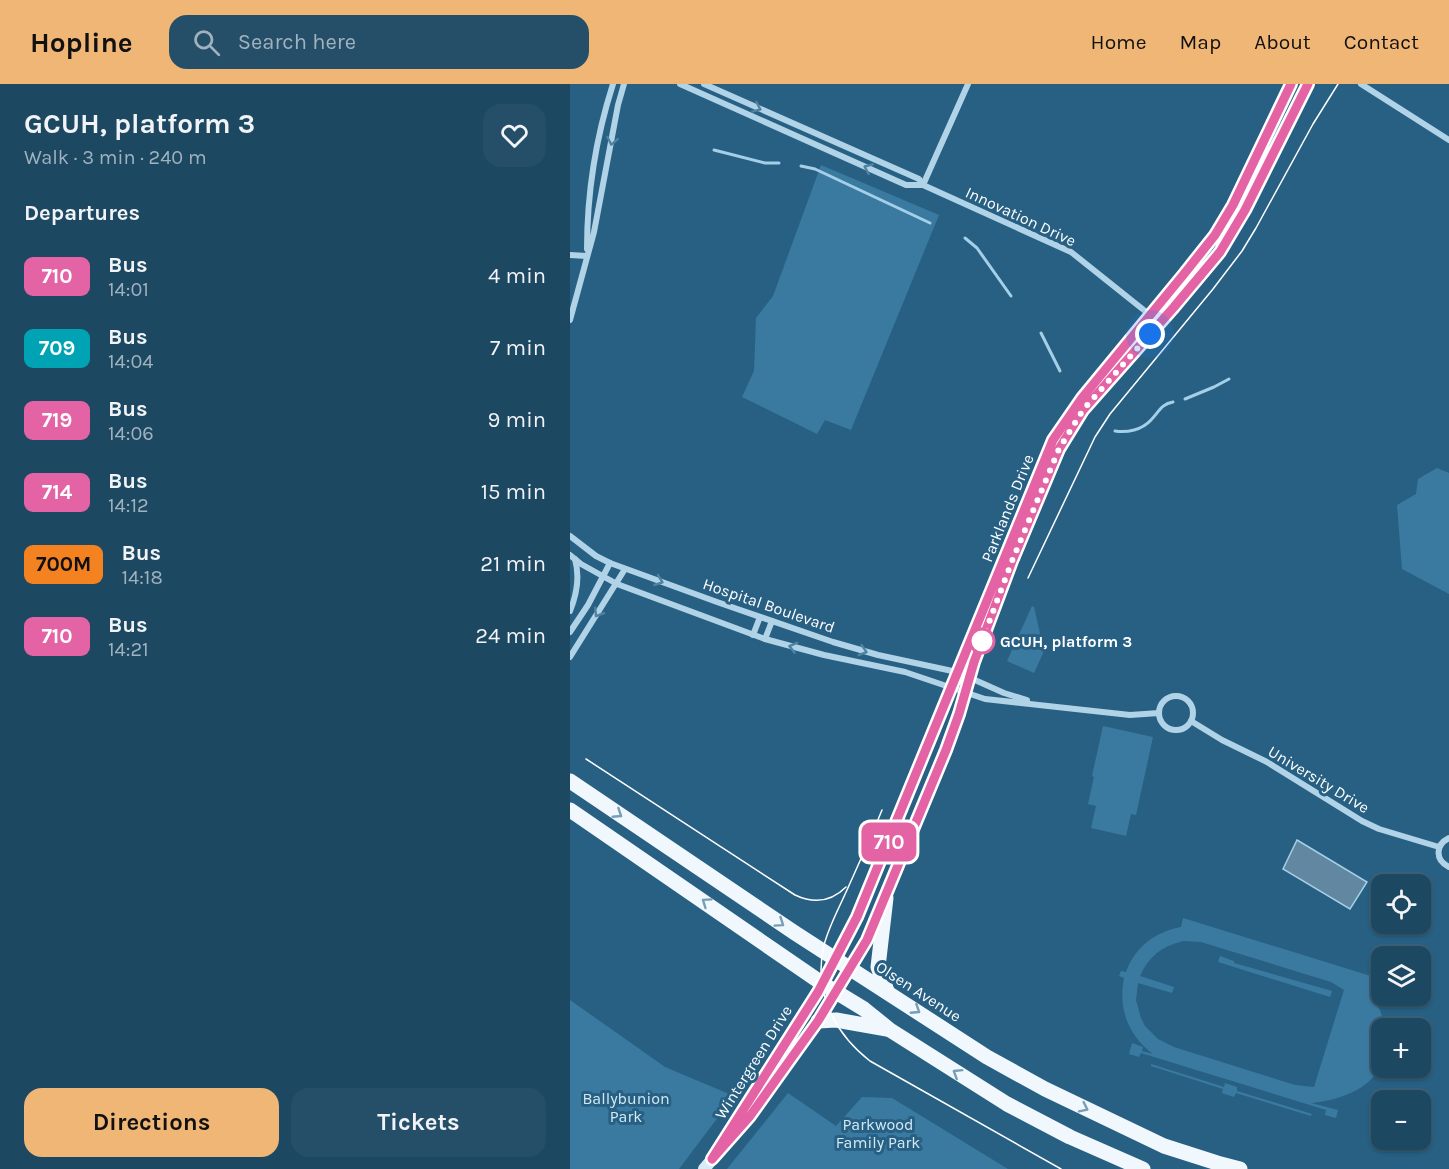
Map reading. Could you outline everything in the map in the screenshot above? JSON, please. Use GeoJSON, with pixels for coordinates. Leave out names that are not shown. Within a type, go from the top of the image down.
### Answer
{"type":"FeatureCollection","features":[{"type":"Feature","properties":{"kind":"main road","name":"Olsen Avenue"},"geometry":{"type":"LineString","coordinates":[[570,781],[835,959],[987,1057],[1045,1089],[1164,1146],[1216,1164],[1240,1169]]}},
{"type":"Feature","properties":{"kind":"main road"},"geometry":{"type":"LineString","coordinates":[[570,810],[829,988],[864,1009],[890,1030],[1007,1104],[1070,1137],[1143,1169]]}},
{"type":"Feature","properties":{"kind":"main road"},"geometry":{"type":"LineString","coordinates":[[885,898],[878,968],[887,991]]}},
{"type":"Feature","properties":{"kind":"main road"},"geometry":{"type":"LineString","coordinates":[[818,1021],[836,1020],[890,1030]]}},
{"type":"Feature","properties":{"kind":"street"},"geometry":{"type":"LineString","coordinates":[[587,256],[588,216],[595,158],[613,84]]}},
{"type":"Feature","properties":{"kind":"street"},"geometry":{"type":"LineString","coordinates":[[570,320],[594,232],[624,84]]}},
{"type":"Feature","properties":{"kind":"street","name":"Innovation Drive"},"geometry":{"type":"LineString","coordinates":[[680,84],[906,185],[923,186],[1071,252],[1155,319]]}},
{"type":"Feature","properties":{"kind":"street","name":"Innovation Drive"},"geometry":{"type":"LineString","coordinates":[[704,84],[919,179],[923,186]]}},
{"type":"Feature","properties":{"kind":"street"},"geometry":{"type":"LineString","coordinates":[[923,186],[968,84]]}},
{"type":"Feature","properties":{"kind":"street","name":"Parklands Drive"},"geometry":{"type":"LineString","coordinates":[[1155,319],[1184,274],[1225,219],[1291,84]]}},
{"type":"Feature","properties":{"kind":"street","name":"Parklands Drive"},"geometry":{"type":"LineString","coordinates":[[829,988],[835,959],[861,908],[951,687],[963,674],[1053,440],[1082,398],[1155,319],[1211,264],[1237,225],[1308,84]]}},
{"type":"Feature","properties":{"kind":"street"},"geometry":{"type":"LineString","coordinates":[[1361,84],[1449,140]]}},
{"type":"Feature","properties":{"kind":"street"},"geometry":{"type":"LineString","coordinates":[[570,255],[587,256]]}},
{"type":"Feature","properties":{"kind":"street","name":"Hospital Boulevard"},"geometry":{"type":"LineString","coordinates":[[570,536],[596,556],[610,563],[760,617],[878,655],[963,674]]}},
{"type":"Feature","properties":{"kind":"street"},"geometry":{"type":"LineString","coordinates":[[570,611],[578,586],[578,572],[572,556]]}},
{"type":"Feature","properties":{"kind":"street","name":"Hospital Boulevard"},"geometry":{"type":"LineString","coordinates":[[572,556],[617,584],[753,635],[824,655],[905,672],[966,692]]}},
{"type":"Feature","properties":{"kind":"street"},"geometry":{"type":"LineString","coordinates":[[570,632],[588,605],[610,563]]}},
{"type":"Feature","properties":{"kind":"street"},"geometry":{"type":"LineString","coordinates":[[570,657],[625,569]]}},
{"type":"Feature","properties":{"kind":"street"},"geometry":{"type":"LineString","coordinates":[[753,635],[760,617]]}},
{"type":"Feature","properties":{"kind":"street"},"geometry":{"type":"LineString","coordinates":[[765,639],[772,621]]}},
{"type":"Feature","properties":{"kind":"street"},"geometry":{"type":"LineString","coordinates":[[963,674],[1004,693],[1036,703]]}},
{"type":"Feature","properties":{"kind":"street","name":"Parklands Drive"},"geometry":{"type":"LineString","coordinates":[[829,988],[849,967],[867,940],[885,898],[946,750],[966,692],[963,674]]}},
{"type":"Feature","properties":{"kind":"street"},"geometry":{"type":"LineString","coordinates":[[966,692],[985,699],[1130,715],[1159,713]]}},
{"type":"Feature","properties":{"kind":"street"},"geometry":{"type":"LineString","coordinates":[[1172,696],[1183,697],[1191,704],[1193,710],[1191,721],[1183,729],[1172,730],[1162,724],[1160,708],[1166,699],[1172,696]]}},
{"type":"Feature","properties":{"kind":"street","name":"University Drive"},"geometry":{"type":"LineString","coordinates":[[1191,721],[1222,740],[1267,762],[1362,821],[1379,829],[1439,847]]}},
{"type":"Feature","properties":{"kind":"street"},"geometry":{"type":"LineString","coordinates":[[1449,838],[1439,847],[1440,861],[1449,867]]}},
{"type":"Feature","properties":{"kind":"street","name":"Wintergreen Drive"},"geometry":{"type":"LineString","coordinates":[[708,1164],[750,1116],[818,1021],[829,988]]}},
{"type":"Feature","properties":{"kind":"street","name":"Wintergreen Drive"},"geometry":{"type":"LineString","coordinates":[[708,1164],[829,988]]}},
{"type":"Feature","properties":{"kind":"green space"},"geometry":{"type":"Polygon","coordinates":[[[821,165],[939,215],[851,430],[825,420],[817,434],[742,397],[754,371],[756,318],[773,296],[821,165]]]}},
{"type":"Feature","properties":{"kind":"green space"},"geometry":{"type":"Polygon","coordinates":[[[1437,468],[1449,473],[1449,594],[1402,569],[1397,505],[1416,494],[1418,479],[1437,468]]]}},
{"type":"Feature","properties":{"kind":"green space"},"geometry":{"type":"Polygon","coordinates":[[[1032,606],[1044,651],[1034,673],[1007,661],[1032,606]]]}},
{"type":"Feature","properties":{"kind":"green space"},"geometry":{"type":"Polygon","coordinates":[[[1103,726],[1153,737],[1136,815],[1131,814],[1126,836],[1091,828],[1096,806],[1088,804],[1103,726]]]}},
{"type":"Feature","properties":{"kind":"green space"},"geometry":{"type":"Polygon","coordinates":[[[1183,918],[1371,976],[1369,994],[1371,1006],[1377,1006],[1383,1018],[1371,1018],[1372,1078],[1362,1087],[1342,1097],[1311,1103],[1338,1110],[1336,1118],[1325,1115],[1326,1110],[1141,1053],[1139,1057],[1129,1054],[1132,1043],[1143,1047],[1142,1051],[1153,1054],[1144,1047],[1131,1030],[1122,1000],[1124,978],[1119,976],[1121,971],[1126,972],[1135,955],[1147,942],[1172,929],[1181,927],[1183,918]],[[1183,941],[1157,953],[1147,963],[1140,976],[1174,987],[1172,993],[1138,983],[1136,1000],[1145,1026],[1158,1039],[1174,1047],[1295,1085],[1314,1087],[1344,990],[1331,982],[1201,942],[1183,941]]]}},
{"type":"Feature","properties":{"kind":"green space"},"geometry":{"type":"Polygon","coordinates":[[[1220,956],[1234,963],[1332,991],[1330,997],[1218,962],[1220,956]]]}},
{"type":"Feature","properties":{"kind":"green space","name":"Ballybunion Park"},"geometry":{"type":"Polygon","coordinates":[[[570,1000],[665,1067],[734,1096],[679,1169],[570,1169],[570,1000]]]}},
{"type":"Feature","properties":{"kind":"green space"},"geometry":{"type":"Polygon","coordinates":[[[1151,1064],[1224,1087],[1225,1083],[1237,1087],[1237,1091],[1312,1114],[1311,1116],[1236,1093],[1234,1097],[1222,1093],[1223,1089],[1151,1066],[1151,1064]]]}},
{"type":"Feature","properties":{"kind":"green space","name":"Parkwood Family Park"},"geometry":{"type":"Polygon","coordinates":[[[788,1093],[836,1126],[862,1097],[892,1098],[1008,1169],[727,1169],[788,1093]]]}},
{"type":"Feature","properties":{"kind":"shaded area"},"geometry":{"type":"Polygon","coordinates":[[[1297,840],[1367,882],[1350,909],[1283,869],[1297,840]]]}},
{"type":"Feature","properties":{"kind":"waterway"},"geometry":{"type":"LineString","coordinates":[[714,150],[765,163],[779,163]]}},
{"type":"Feature","properties":{"kind":"waterway"},"geometry":{"type":"LineString","coordinates":[[801,166],[815,169],[930,223]]}},
{"type":"Feature","properties":{"kind":"waterway"},"geometry":{"type":"LineString","coordinates":[[965,238],[977,248],[1011,296]]}},
{"type":"Feature","properties":{"kind":"waterway"},"geometry":{"type":"LineString","coordinates":[[1041,333],[1060,371]]}},
{"type":"Feature","properties":{"kind":"waterway"},"geometry":{"type":"LineString","coordinates":[[1185,399],[1229,379]]}},
{"type":"Feature","properties":{"kind":"waterway"},"geometry":{"type":"LineString","coordinates":[[1115,431],[1124,432],[1139,428],[1151,420],[1163,406],[1173,402]]}},
{"type":"Feature","properties":{"kind":"tram line"},"geometry":{"type":"LineString","coordinates":[[1028,578],[1095,437],[1110,414],[1242,251],[1338,84]]}},
{"type":"Feature","properties":{"kind":"tram line"},"geometry":{"type":"LineString","coordinates":[[586,759],[795,895],[809,900],[822,900],[834,896],[846,887]]}},
{"type":"Feature","properties":{"kind":"tram line"},"geometry":{"type":"LineString","coordinates":[[882,810],[831,924],[824,945],[821,979],[829,1010],[846,1038],[870,1061],[1061,1169]]}},
{"type":"Feature","properties":{"kind":"bus line","name":"710"},"geometry":{"type":"LineString","coordinates":[[1291,84],[1233,205],[1215,235],[1082,398],[1053,440],[848,936],[818,992],[712,1159],[750,1116],[818,1021],[867,940],[946,750],[974,662],[1012,561],[1066,436],[1083,410],[1220,252],[1245,210],[1308,84]]}},
{"type":"Feature","properties":{"kind":"place","name":"GCUH, platform 3"},"geometry":{"type":"Point","coordinates":[982,641]}},
{"type":"Feature","properties":{"kind":"route"},"geometry":{"type":"LineString","coordinates":[[982,641],[1012,561],[1066,436],[1083,410],[1150,334]]}}]}
